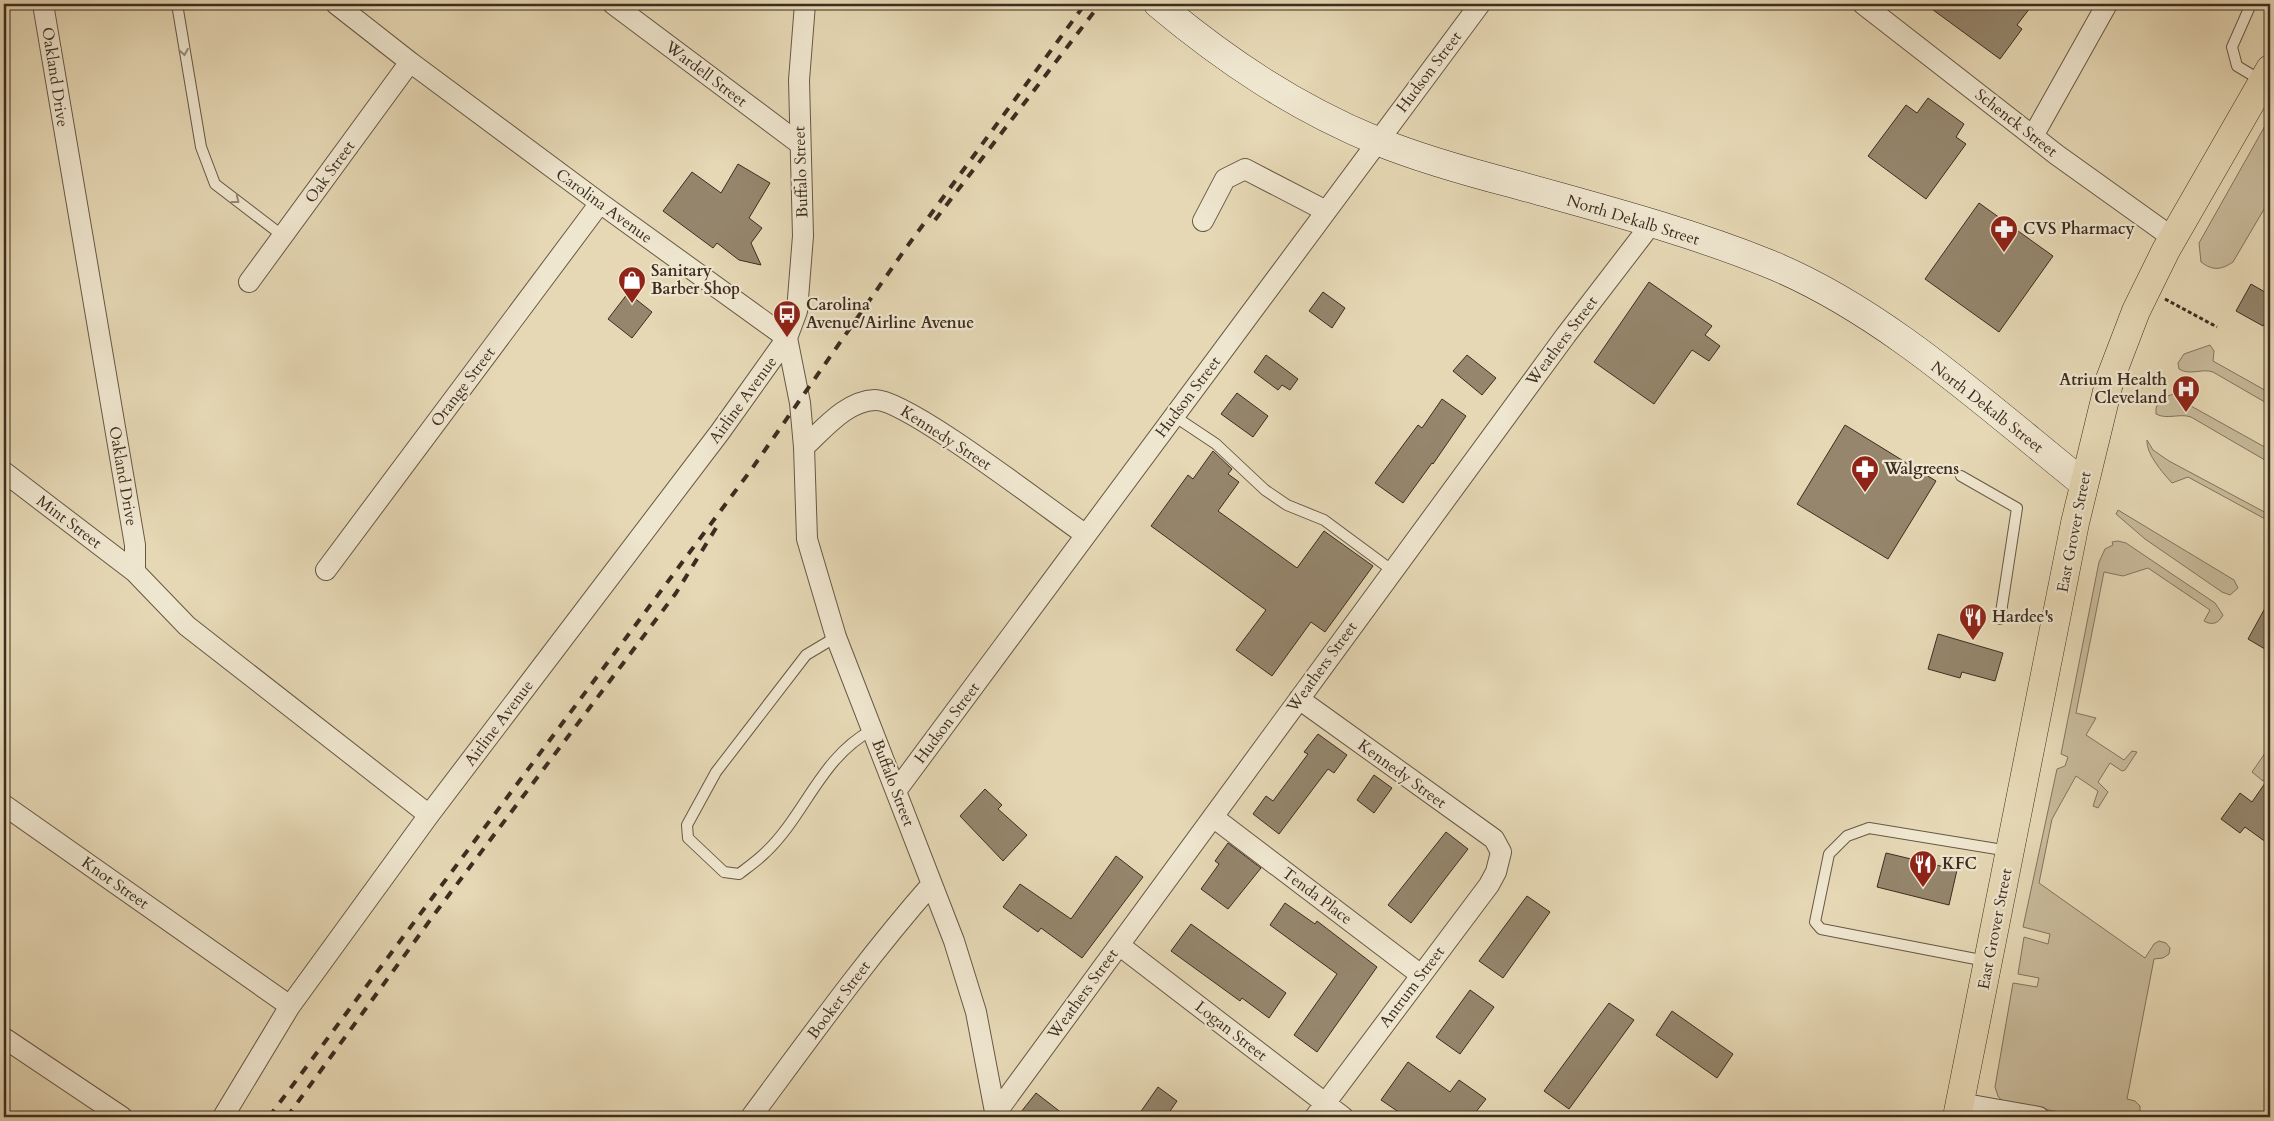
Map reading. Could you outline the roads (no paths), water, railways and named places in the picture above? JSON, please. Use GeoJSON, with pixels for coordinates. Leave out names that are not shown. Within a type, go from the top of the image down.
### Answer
{"type":"FeatureCollection","features":[{"type":"Feature","properties":{"kind":"main road","name":"North Dekalb Street"},"geometry":{"type":"LineString","coordinates":[[1158,4],[1206,44],[1242,70],[1321,114],[1378,142],[1464,170],[1652,223],[1768,263],[1841,300],[1874,320],[1947,374],[2083,483]]}},
{"type":"Feature","properties":{"kind":"main road","name":"East Grover Street"},"geometry":{"type":"LineString","coordinates":[[1959,1110],[2083,483],[2110,379],[2136,311],[2173,238],[2267,75]]}},
{"type":"Feature","properties":{"kind":"street","name":"Oakland Drive"},"geometry":{"type":"LineString","coordinates":[[42,4],[135,545],[135,572]]}},
{"type":"Feature","properties":{"kind":"street","name":"Carolina Avenue"},"geometry":{"type":"LineString","coordinates":[[336,4],[410,62],[600,203],[787,338]]}},
{"type":"Feature","properties":{"kind":"street","name":"Wardell Street"},"geometry":{"type":"LineString","coordinates":[[612,4],[800,144]]}},
{"type":"Feature","properties":{"kind":"street","name":"Buffalo Street"},"geometry":{"type":"LineString","coordinates":[[787,338],[797,311],[803,236],[800,80],[804,4]]}},
{"type":"Feature","properties":{"kind":"street","name":"Hudson Street"},"geometry":{"type":"LineString","coordinates":[[896,791],[1480,4]]}},
{"type":"Feature","properties":{"kind":"street","name":"Schenck Street"},"geometry":{"type":"LineString","coordinates":[[1863,4],[2033,136],[2173,238]]}},
{"type":"Feature","properties":{"kind":"street"},"geometry":{"type":"LineString","coordinates":[[2033,136],[2107,4]]}},
{"type":"Feature","properties":{"kind":"street","name":"Oak Street"},"geometry":{"type":"LineString","coordinates":[[250,282],[410,62]]}},
{"type":"Feature","properties":{"kind":"street"},"geometry":{"type":"LineString","coordinates":[[1203,221],[1226,179],[1245,169],[1326,211]]}},
{"type":"Feature","properties":{"kind":"street","name":"Orange Street"},"geometry":{"type":"LineString","coordinates":[[326,570],[600,203]]}},
{"type":"Feature","properties":{"kind":"street","name":"Weathers Street"},"geometry":{"type":"LineString","coordinates":[[996,1115],[1566,335],[1652,223]]}},
{"type":"Feature","properties":{"kind":"street"},"geometry":{"type":"LineString","coordinates":[[787,338],[800,402],[804,447]]}},
{"type":"Feature","properties":{"kind":"street","name":"Airline Avenue"},"geometry":{"type":"LineString","coordinates":[[223,1117],[290,1006],[429,815],[720,432],[787,338]]}},
{"type":"Feature","properties":{"kind":"street","name":"Kennedy Street"},"geometry":{"type":"LineString","coordinates":[[804,447],[833,420],[858,402],[877,399],[892,404],[950,438],[1086,535]]}},
{"type":"Feature","properties":{"kind":"street","name":"Buffalo Street"},"geometry":{"type":"LineString","coordinates":[[804,447],[807,539],[836,637],[954,941],[976,1012],[996,1115]]}},
{"type":"Feature","properties":{"kind":"street","name":"Mint Street"},"geometry":{"type":"LineString","coordinates":[[4,472],[135,572]]}},
{"type":"Feature","properties":{"kind":"street"},"geometry":{"type":"LineString","coordinates":[[135,572],[187,626],[429,815]]}},
{"type":"Feature","properties":{"kind":"street","name":"Kennedy Street"},"geometry":{"type":"LineString","coordinates":[[1299,699],[1494,839],[1498,843],[1501,852]]}},
{"type":"Feature","properties":{"kind":"street","name":"Knot Street"},"geometry":{"type":"LineString","coordinates":[[4,805],[290,1006]]}},
{"type":"Feature","properties":{"kind":"street","name":"Tenda Place"},"geometry":{"type":"LineString","coordinates":[[1213,817],[1421,975]]}},
{"type":"Feature","properties":{"kind":"street","name":"Antrum Street"},"geometry":{"type":"LineString","coordinates":[[1320,1110],[1490,884],[1496,872],[1501,852]]}},
{"type":"Feature","properties":{"kind":"street","name":"Booker Street"},"geometry":{"type":"LineString","coordinates":[[752,1117],[835,1005],[931,885]]}},
{"type":"Feature","properties":{"kind":"street","name":"Logan Street"},"geometry":{"type":"LineString","coordinates":[[1119,945],[1320,1110],[1343,1117]]}},
{"type":"Feature","properties":{"kind":"street"},"geometry":{"type":"LineString","coordinates":[[4,1038],[122,1117]]}},
{"type":"Feature","properties":{"kind":"street"},"geometry":{"type":"LineString","coordinates":[[1959,1110],[2040,1117]]}},
{"type":"Feature","properties":{"kind":"lane"},"geometry":{"type":"LineString","coordinates":[[177,4],[201,147],[215,184],[283,236]]}},
{"type":"Feature","properties":{"kind":"lane"},"geometry":{"type":"LineString","coordinates":[[2252,4],[2232,46],[2234,58],[2237,66],[2267,75]]}},
{"type":"Feature","properties":{"kind":"lane"},"geometry":{"type":"LineString","coordinates":[[1174,416],[1216,444],[1264,490],[1288,505],[1324,520],[1393,571]]}},
{"type":"Feature","properties":{"kind":"lane"},"geometry":{"type":"LineString","coordinates":[[1961,476],[2018,508],[2000,619]]}},
{"type":"Feature","properties":{"kind":"lane"},"geometry":{"type":"LineString","coordinates":[[836,637],[806,655],[716,772],[687,824],[688,838],[724,872],[739,874],[767,851],[815,784],[836,761],[861,736],[872,730]]}},
{"type":"Feature","properties":{"kind":"lane"},"geometry":{"type":"LineString","coordinates":[[1988,961],[1821,929],[1815,922],[1829,854],[1847,836],[1869,828],[2010,851]]}},
{"type":"Feature","properties":{"kind":"railway"},"geometry":{"type":"LineString","coordinates":[[269,1117],[751,470],[906,248],[1085,4]]}},
{"type":"Feature","properties":{"kind":"railway"},"geometry":{"type":"LineString","coordinates":[[935,220],[1100,4]]}},
{"type":"Feature","properties":{"kind":"railway"},"geometry":{"type":"LineString","coordinates":[[287,1117],[436,912],[676,593],[716,528]]}},
{"type":"Feature","properties":{"kind":"place","name":"CVS Pharmacy"},"geometry":{"type":"Point","coordinates":[2004,253]}},
{"type":"Feature","properties":{"kind":"place","name":"Sanitary Barber Shop"},"geometry":{"type":"Point","coordinates":[632,304]}},
{"type":"Feature","properties":{"kind":"place","name":"Carolina Avenue/Airline Avenue"},"geometry":{"type":"Point","coordinates":[787,338]}},
{"type":"Feature","properties":{"kind":"place","name":"Atrium Health Cleveland"},"geometry":{"type":"Point","coordinates":[2186,413]}},
{"type":"Feature","properties":{"kind":"place","name":"Walgreens"},"geometry":{"type":"Point","coordinates":[1865,493]}},
{"type":"Feature","properties":{"kind":"place","name":"Hardee's"},"geometry":{"type":"Point","coordinates":[1973,641]}},
{"type":"Feature","properties":{"kind":"place","name":"KFC"},"geometry":{"type":"Point","coordinates":[1923,888]}}]}
